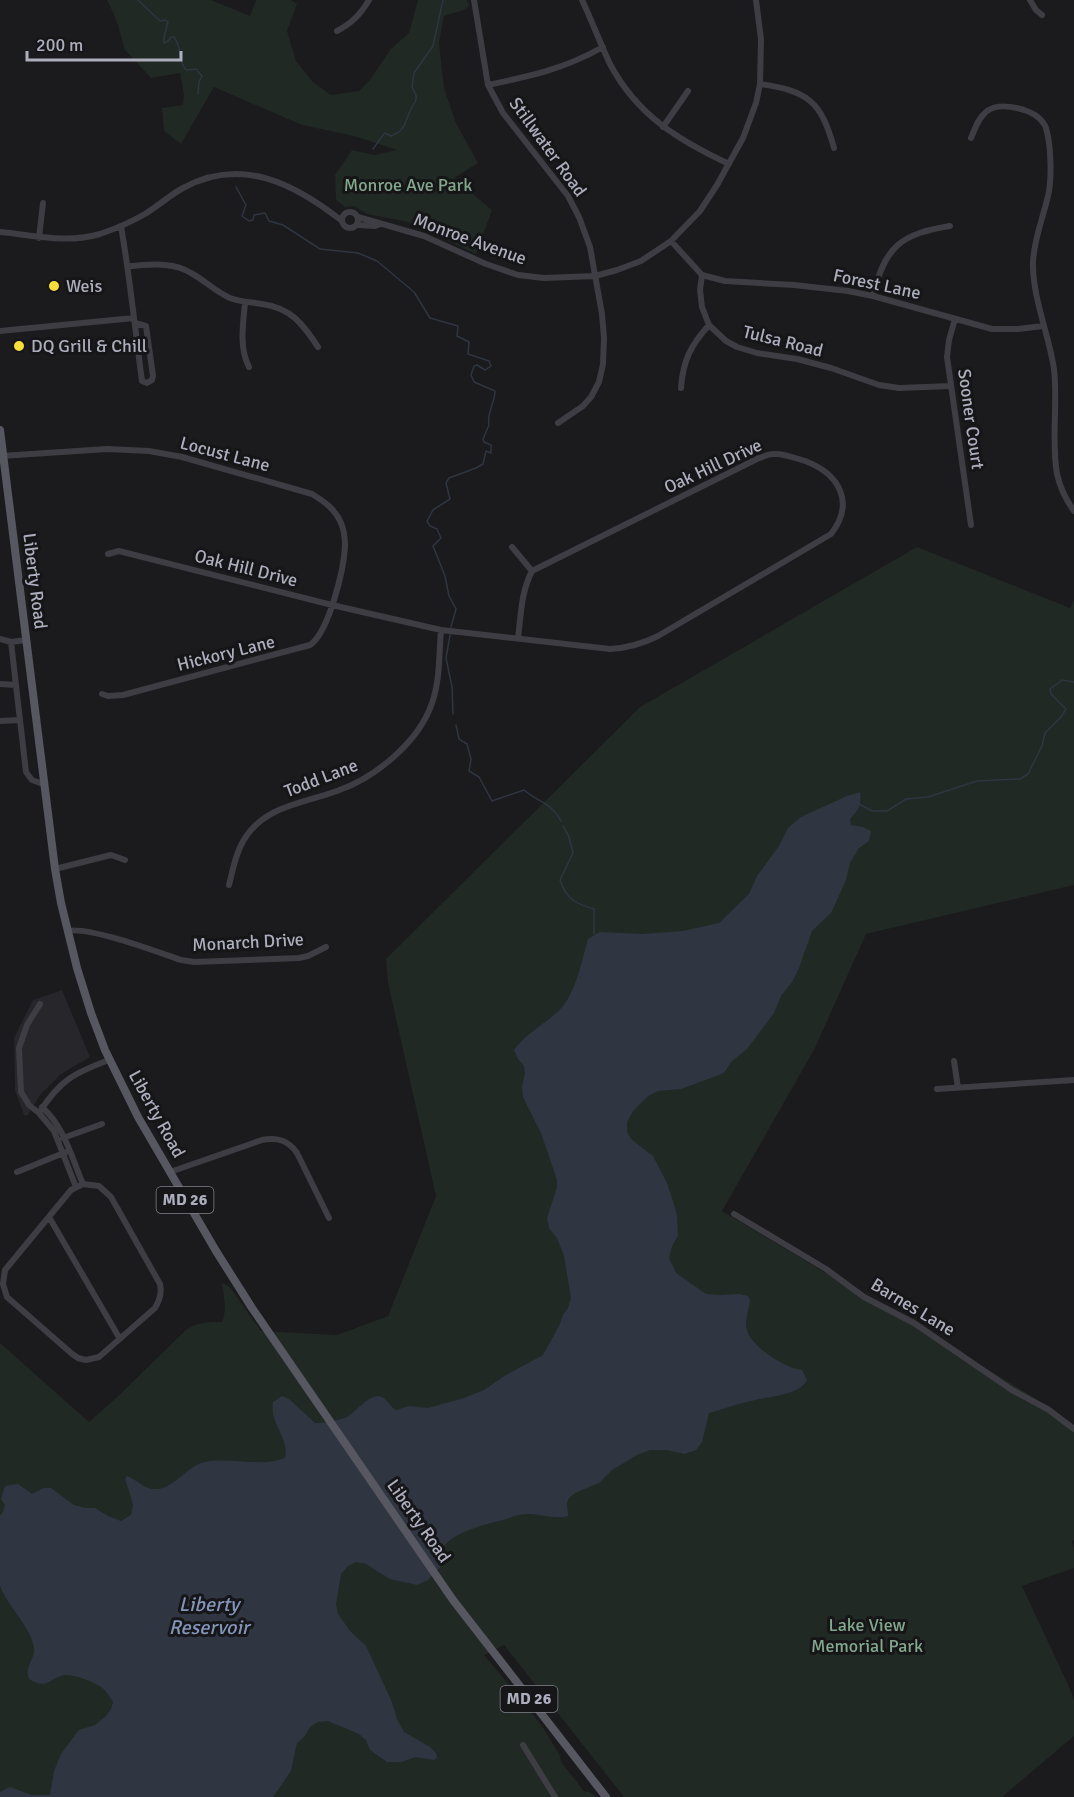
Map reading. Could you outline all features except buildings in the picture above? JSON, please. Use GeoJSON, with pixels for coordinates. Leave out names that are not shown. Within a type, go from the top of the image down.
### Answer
{"type":"FeatureCollection","features":[{"type":"Feature","properties":{"kind":"main road","name":"Liberty Road"},"geometry":{"type":"LineString","coordinates":[[0,430],[55,869],[67,931],[86,998],[110,1060],[132,1106],[233,1279],[453,1600],[606,1797]]}},
{"type":"Feature","properties":{"kind":"street"},"geometry":{"type":"LineString","coordinates":[[337,31],[352,23],[361,14],[369,0]]}},
{"type":"Feature","properties":{"kind":"street","name":"Stillwater Road"},"geometry":{"type":"LineString","coordinates":[[474,0],[488,84],[503,113],[568,196],[590,247],[602,314],[603,364],[599,382],[591,397],[583,406],[558,423]]}},
{"type":"Feature","properties":{"kind":"street"},"geometry":{"type":"LineString","coordinates":[[582,0],[611,64],[624,86],[648,115],[697,149],[729,164]]}},
{"type":"Feature","properties":{"kind":"street","name":"Monroe Avenue"},"geometry":{"type":"LineString","coordinates":[[329,211],[353,213],[358,217],[424,236],[486,264],[518,275],[544,278],[594,276],[641,261],[671,241],[700,211],[717,186],[748,124],[760,84],[761,39],[756,0]]}},
{"type":"Feature","properties":{"kind":"street"},"geometry":{"type":"LineString","coordinates":[[1030,0],[1042,15]]}},
{"type":"Feature","properties":{"kind":"street"},"geometry":{"type":"LineString","coordinates":[[488,84],[550,71],[603,47]]}},
{"type":"Feature","properties":{"kind":"street"},"geometry":{"type":"LineString","coordinates":[[760,84],[787,89],[808,98],[823,116],[834,148]]}},
{"type":"Feature","properties":{"kind":"street"},"geometry":{"type":"LineString","coordinates":[[663,126],[688,91]]}},
{"type":"Feature","properties":{"kind":"street"},"geometry":{"type":"LineString","coordinates":[[971,138],[981,116],[989,109],[1000,105],[1036,115],[1044,124],[1048,136],[1049,194],[1038,233],[1033,265],[1043,326],[1050,349],[1055,387],[1057,472],[1067,501],[1074,511]]}},
{"type":"Feature","properties":{"kind":"street","name":"Monroe Avenue"},"geometry":{"type":"LineString","coordinates":[[0,232],[39,238],[84,237],[121,226],[146,213],[182,188],[227,175],[253,176],[290,186],[329,211],[347,228],[380,224]]}},
{"type":"Feature","properties":{"kind":"street"},"geometry":{"type":"LineString","coordinates":[[39,238],[43,203]]}},
{"type":"Feature","properties":{"kind":"street"},"geometry":{"type":"LineString","coordinates":[[342,221],[347,213]]}},
{"type":"Feature","properties":{"kind":"street"},"geometry":{"type":"LineString","coordinates":[[358,217],[358,225]]}},
{"type":"Feature","properties":{"kind":"street"},"geometry":{"type":"LineString","coordinates":[[0,331],[134,320],[146,326],[152,380],[147,383],[142,381],[134,320],[128,266],[121,226]]}},
{"type":"Feature","properties":{"kind":"street"},"geometry":{"type":"LineString","coordinates":[[873,296],[880,268],[898,244],[925,230],[950,226]]}},
{"type":"Feature","properties":{"kind":"street"},"geometry":{"type":"LineString","coordinates":[[671,241],[702,275],[700,290],[702,308],[709,325],[688,352],[681,388]]}},
{"type":"Feature","properties":{"kind":"street"},"geometry":{"type":"LineString","coordinates":[[128,266],[157,264],[183,269],[192,273],[213,290],[245,303],[263,304],[285,311],[303,324],[318,347]]}},
{"type":"Feature","properties":{"kind":"street","name":"Forest Lane"},"geometry":{"type":"LineString","coordinates":[[702,275],[725,281],[819,288],[873,296],[992,329],[1043,326]]}},
{"type":"Feature","properties":{"kind":"street"},"geometry":{"type":"LineString","coordinates":[[245,303],[243,343],[249,368]]}},
{"type":"Feature","properties":{"kind":"street","name":"Sooner Court"},"geometry":{"type":"LineString","coordinates":[[955,319],[947,349],[971,525]]}},
{"type":"Feature","properties":{"kind":"street","name":"Tulsa Road"},"geometry":{"type":"LineString","coordinates":[[709,325],[726,341],[737,347],[831,368],[879,385],[899,388],[951,386]]}},
{"type":"Feature","properties":{"kind":"street","name":"Locust Lane"},"geometry":{"type":"LineString","coordinates":[[2,456],[107,449],[149,451],[182,457],[312,494],[336,513],[345,538],[345,548],[332,605]]}},
{"type":"Feature","properties":{"kind":"street","name":"Oak Hill Drive"},"geometry":{"type":"LineString","coordinates":[[108,554],[119,551],[441,630],[610,650],[642,644],[831,534],[840,520],[843,503],[841,492],[831,476],[812,464],[796,458],[772,454],[759,458],[532,571]]}},
{"type":"Feature","properties":{"kind":"street"},"geometry":{"type":"LineString","coordinates":[[512,547],[532,571],[523,593],[519,638]]}},
{"type":"Feature","properties":{"kind":"street","name":"Hickory Lane"},"geometry":{"type":"LineString","coordinates":[[102,694],[115,696],[135,692],[310,645],[316,641],[324,629],[332,605]]}},
{"type":"Feature","properties":{"kind":"street","name":"Todd Lane"},"geometry":{"type":"LineString","coordinates":[[229,885],[240,848],[249,833],[263,819],[280,809],[336,792],[362,780],[416,734],[433,702],[441,630]]}},
{"type":"Feature","properties":{"kind":"street"},"geometry":{"type":"LineString","coordinates":[[0,639],[11,642],[26,640]]}},
{"type":"Feature","properties":{"kind":"street"},"geometry":{"type":"LineString","coordinates":[[11,642],[26,772],[32,780],[43,784]]}},
{"type":"Feature","properties":{"kind":"street"},"geometry":{"type":"LineString","coordinates":[[0,684],[15,685]]}},
{"type":"Feature","properties":{"kind":"street"},"geometry":{"type":"LineString","coordinates":[[0,721],[20,720]]}},
{"type":"Feature","properties":{"kind":"street"},"geometry":{"type":"LineString","coordinates":[[55,869],[111,855],[125,860]]}},
{"type":"Feature","properties":{"kind":"street","name":"Monarch Drive"},"geometry":{"type":"LineString","coordinates":[[67,931],[75,929],[97,934],[194,962],[299,958],[326,947]]}},
{"type":"Feature","properties":{"kind":"street"},"geometry":{"type":"LineString","coordinates":[[40,1004],[23,1034],[19,1048],[21,1092],[29,1105],[41,1110],[56,1122],[65,1138],[66,1152]]}},
{"type":"Feature","properties":{"kind":"street"},"geometry":{"type":"LineString","coordinates":[[41,1110],[58,1086],[72,1076],[110,1060]]}},
{"type":"Feature","properties":{"kind":"street"},"geometry":{"type":"LineString","coordinates":[[954,1061],[958,1088]]}},
{"type":"Feature","properties":{"kind":"street"},"geometry":{"type":"LineString","coordinates":[[937,1089],[1072,1080]]}},
{"type":"Feature","properties":{"kind":"street"},"geometry":{"type":"LineString","coordinates":[[41,1110],[66,1152],[79,1185]]}},
{"type":"Feature","properties":{"kind":"street"},"geometry":{"type":"LineString","coordinates":[[57,1137],[65,1138],[102,1124]]}},
{"type":"Feature","properties":{"kind":"street"},"geometry":{"type":"LineString","coordinates":[[170,1172],[262,1140],[270,1138],[283,1140],[297,1153],[329,1218]]}},
{"type":"Feature","properties":{"kind":"street"},"geometry":{"type":"LineString","coordinates":[[17,1172],[66,1152]]}},
{"type":"Feature","properties":{"kind":"street"},"geometry":{"type":"LineString","coordinates":[[79,1185],[99,1186],[111,1197],[160,1284],[161,1296],[155,1308],[99,1357],[86,1360],[78,1358],[8,1297],[3,1284],[5,1270],[49,1216],[71,1190],[79,1185]]}},
{"type":"Feature","properties":{"kind":"street","name":"Barnes Lane"},"geometry":{"type":"LineString","coordinates":[[734,1214],[826,1269],[864,1297],[914,1323],[1074,1429]]}},
{"type":"Feature","properties":{"kind":"street"},"geometry":{"type":"LineString","coordinates":[[49,1216],[120,1340]]}},
{"type":"Feature","properties":{"kind":"street"},"geometry":{"type":"LineString","coordinates":[[523,1745],[555,1797]]}},
{"type":"Feature","properties":{"kind":"shaded area"},"geometry":{"type":"Polygon","coordinates":[[[62,990],[90,1057],[61,1074],[40,1095],[27,1116],[24,1115],[15,1090],[14,1038],[33,1000],[62,990]]]}},
{"type":"Feature","properties":{"kind":"green space","name":"Monroe Ave Park"},"geometry":{"type":"Polygon","coordinates":[[[107,0],[211,0],[250,16],[256,0],[291,0],[297,4],[287,31],[296,61],[313,82],[331,95],[359,91],[369,81],[391,49],[409,33],[418,0],[467,0],[469,6],[464,10],[444,16],[439,43],[444,88],[456,123],[478,163],[454,178],[492,210],[476,254],[408,222],[367,214],[354,206],[345,207],[336,200],[335,175],[352,150],[374,155],[397,150],[354,136],[302,125],[214,87],[181,144],[164,131],[162,108],[183,105],[184,94],[180,73],[151,78],[125,50],[116,19],[107,0]]]}},
{"type":"Feature","properties":{"kind":"green space","name":"Lake View Memorial Park"},"geometry":{"type":"Polygon","coordinates":[[[917,547],[1070,608],[1074,600],[1074,885],[866,934],[815,1048],[722,1211],[1007,1381],[1051,1408],[1074,1426],[1074,1540],[1072,1541],[1074,1568],[1022,1586],[1071,1691],[1074,1701],[1074,1736],[1002,1797],[624,1797],[504,1645],[484,1655],[544,1729],[562,1763],[584,1791],[597,1797],[0,1797],[0,1343],[89,1422],[187,1329],[204,1323],[222,1322],[225,1308],[222,1283],[230,1287],[261,1331],[337,1335],[388,1316],[436,1196],[388,983],[386,959],[640,707],[917,547]]]}},
{"type":"Feature","properties":{"kind":"water","name":"Liberty Reservoir"},"geometry":{"type":"Polygon","coordinates":[[[860,792],[860,804],[850,819],[851,825],[871,831],[869,841],[859,848],[850,863],[846,880],[831,913],[812,931],[799,968],[781,996],[774,1013],[747,1049],[731,1062],[724,1073],[681,1089],[658,1091],[648,1096],[633,1111],[627,1122],[627,1132],[631,1139],[653,1156],[667,1183],[673,1201],[677,1215],[678,1236],[669,1258],[676,1273],[706,1294],[748,1296],[750,1300],[746,1325],[751,1339],[779,1362],[802,1370],[807,1380],[804,1385],[786,1394],[709,1413],[702,1442],[696,1450],[685,1454],[667,1450],[650,1450],[637,1455],[612,1470],[599,1483],[569,1498],[568,1516],[523,1514],[464,1532],[447,1543],[441,1550],[438,1559],[443,1564],[428,1580],[417,1585],[390,1579],[366,1564],[356,1562],[348,1566],[341,1574],[336,1604],[338,1614],[350,1631],[366,1646],[404,1732],[430,1747],[436,1753],[437,1758],[434,1760],[415,1757],[402,1762],[387,1762],[370,1750],[366,1740],[359,1734],[328,1721],[318,1722],[310,1727],[297,1743],[291,1771],[273,1797],[0,1797],[0,1792],[10,1787],[32,1795],[50,1795],[54,1771],[61,1754],[79,1730],[95,1725],[106,1716],[113,1702],[103,1688],[78,1677],[64,1675],[44,1684],[29,1679],[28,1670],[34,1652],[32,1641],[0,1586],[0,1516],[5,1505],[1,1499],[5,1486],[18,1484],[32,1494],[43,1488],[51,1488],[74,1505],[95,1508],[121,1521],[131,1515],[133,1506],[125,1479],[127,1476],[148,1488],[156,1489],[175,1482],[198,1464],[205,1462],[265,1462],[285,1458],[285,1444],[273,1410],[273,1402],[282,1396],[289,1399],[315,1423],[345,1418],[367,1400],[377,1396],[384,1398],[396,1410],[409,1406],[428,1408],[484,1390],[543,1355],[571,1298],[564,1256],[557,1238],[549,1228],[547,1218],[557,1180],[541,1133],[523,1097],[524,1066],[514,1050],[566,1002],[577,979],[588,939],[600,932],[642,934],[683,931],[719,923],[749,894],[757,876],[779,846],[788,828],[801,817],[860,792]]]}},
{"type":"Feature","properties":{"kind":"waterway"},"geometry":{"type":"LineString","coordinates":[[138,0],[160,21],[168,22],[164,43],[174,37],[186,70],[196,69],[202,76],[198,94]]}},
{"type":"Feature","properties":{"kind":"waterway"},"geometry":{"type":"LineString","coordinates":[[373,149],[385,133],[391,136],[404,126],[416,100],[412,87],[414,73],[433,46],[443,0]]}},
{"type":"Feature","properties":{"kind":"waterway"},"geometry":{"type":"LineString","coordinates":[[236,187],[246,205],[242,216],[249,221],[253,220],[254,215],[265,213],[269,221],[283,225],[320,249],[358,253],[377,261],[414,292],[430,318],[458,326],[457,336],[469,342],[468,354],[489,361],[491,366],[485,370],[477,365],[474,366],[471,375],[474,382],[495,391],[489,425],[483,439],[491,445],[491,453],[486,451],[483,464],[449,478],[446,483],[450,499],[433,510],[427,521],[430,526],[437,529],[441,538],[433,546],[445,576],[449,596],[456,609],[451,627]]}},
{"type":"Feature","properties":{"kind":"waterway"},"geometry":{"type":"LineString","coordinates":[[450,635],[446,658],[452,687],[453,714]]}},
{"type":"Feature","properties":{"kind":"waterway"},"geometry":{"type":"LineString","coordinates":[[859,804],[872,811],[887,811],[906,799],[928,797],[977,781],[1020,779],[1028,774],[1042,746],[1045,733],[1066,709],[1051,694],[1050,689],[1062,680],[1074,682]]}},
{"type":"Feature","properties":{"kind":"waterway"},"geometry":{"type":"LineString","coordinates":[[456,725],[459,739],[467,744],[471,759],[469,771],[479,777],[492,801],[524,790],[553,810],[561,821]]}},
{"type":"Feature","properties":{"kind":"waterway"},"geometry":{"type":"LineString","coordinates":[[563,826],[569,837],[573,853],[560,880],[565,892],[572,900],[594,909],[594,934]]}},
{"type":"Feature","properties":{"kind":"place","name":"Weis"},"geometry":{"type":"Point","coordinates":[54,286]}},
{"type":"Feature","properties":{"kind":"place","name":"DQ Grill & Chill"},"geometry":{"type":"Point","coordinates":[19,346]}}]}
